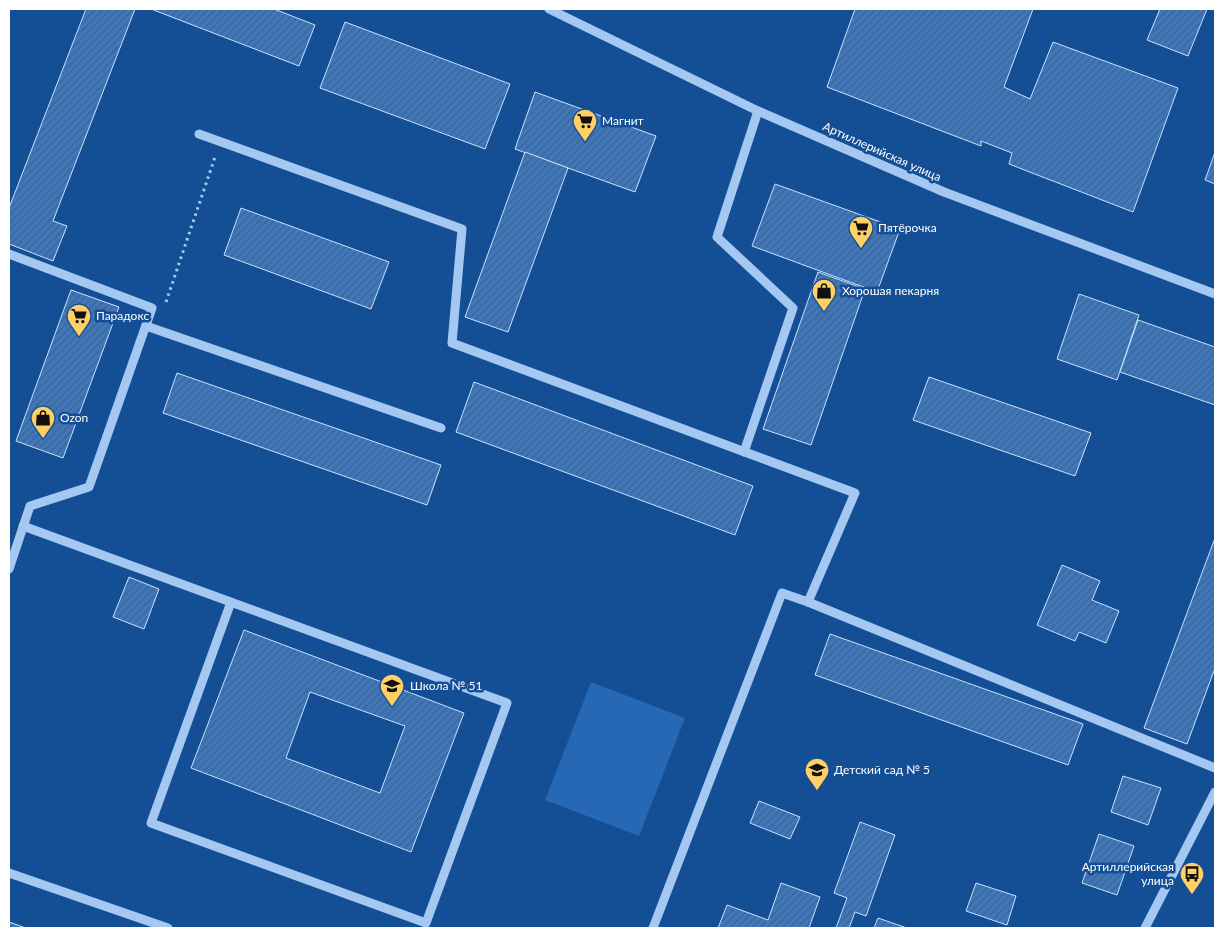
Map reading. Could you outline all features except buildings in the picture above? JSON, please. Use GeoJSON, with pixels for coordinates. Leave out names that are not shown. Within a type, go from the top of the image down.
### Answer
{"type":"FeatureCollection","features":[{"type":"Feature","properties":{"kind":"street","name":"Артиллерийская улица"},"geometry":{"type":"LineString","coordinates":[[552,10],[758,111],[944,192],[1215,294]]}},
{"type":"Feature","properties":{"kind":"street"},"geometry":{"type":"LineString","coordinates":[[744,452],[793,308],[716,236],[758,111]]}},
{"type":"Feature","properties":{"kind":"street"},"geometry":{"type":"LineString","coordinates":[[199,134],[462,229],[452,343],[855,493],[808,602]]}},
{"type":"Feature","properties":{"kind":"street"},"geometry":{"type":"LineString","coordinates":[[9,254],[152,308],[89,487],[30,506],[9,568]]}},
{"type":"Feature","properties":{"kind":"street"},"geometry":{"type":"LineString","coordinates":[[146,326],[441,428]]}},
{"type":"Feature","properties":{"kind":"street"},"geometry":{"type":"LineString","coordinates":[[23,526],[231,602],[507,703],[426,923],[151,823],[231,602]]}},
{"type":"Feature","properties":{"kind":"street"},"geometry":{"type":"LineString","coordinates":[[652,928],[782,593],[1215,768]]}},
{"type":"Feature","properties":{"kind":"street"},"geometry":{"type":"LineString","coordinates":[[1147,928],[1215,792]]}},
{"type":"Feature","properties":{"kind":"street"},"geometry":{"type":"LineString","coordinates":[[9,873],[168,928]]}},
{"type":"Feature","properties":{"kind":"path"},"geometry":{"type":"LineString","coordinates":[[156,330],[220,142]]}},
{"type":"Feature","properties":{"kind":"shaded area"},"geometry":{"type":"Polygon","coordinates":[[[591,682],[685,718],[639,836],[545,800],[591,682]]]}},
{"type":"Feature","properties":{"kind":"place","name":"Магнит"},"geometry":{"type":"Point","coordinates":[585,142]}},
{"type":"Feature","properties":{"kind":"place","name":"Пятёрочка"},"geometry":{"type":"Point","coordinates":[861,249]}},
{"type":"Feature","properties":{"kind":"place","name":"Хорошая пекарня"},"geometry":{"type":"Point","coordinates":[824,312]}},
{"type":"Feature","properties":{"kind":"place","name":"Парадокс"},"geometry":{"type":"Point","coordinates":[79,337]}},
{"type":"Feature","properties":{"kind":"place","name":"Ozon"},"geometry":{"type":"Point","coordinates":[43,439]}},
{"type":"Feature","properties":{"kind":"place","name":"Школа № 51"},"geometry":{"type":"Point","coordinates":[392,707]}},
{"type":"Feature","properties":{"kind":"place","name":"Детский сад № 5"},"geometry":{"type":"Point","coordinates":[817,791]}},
{"type":"Feature","properties":{"kind":"place","name":"Артиллерийская улица"},"geometry":{"type":"Point","coordinates":[1192,895]}}]}
